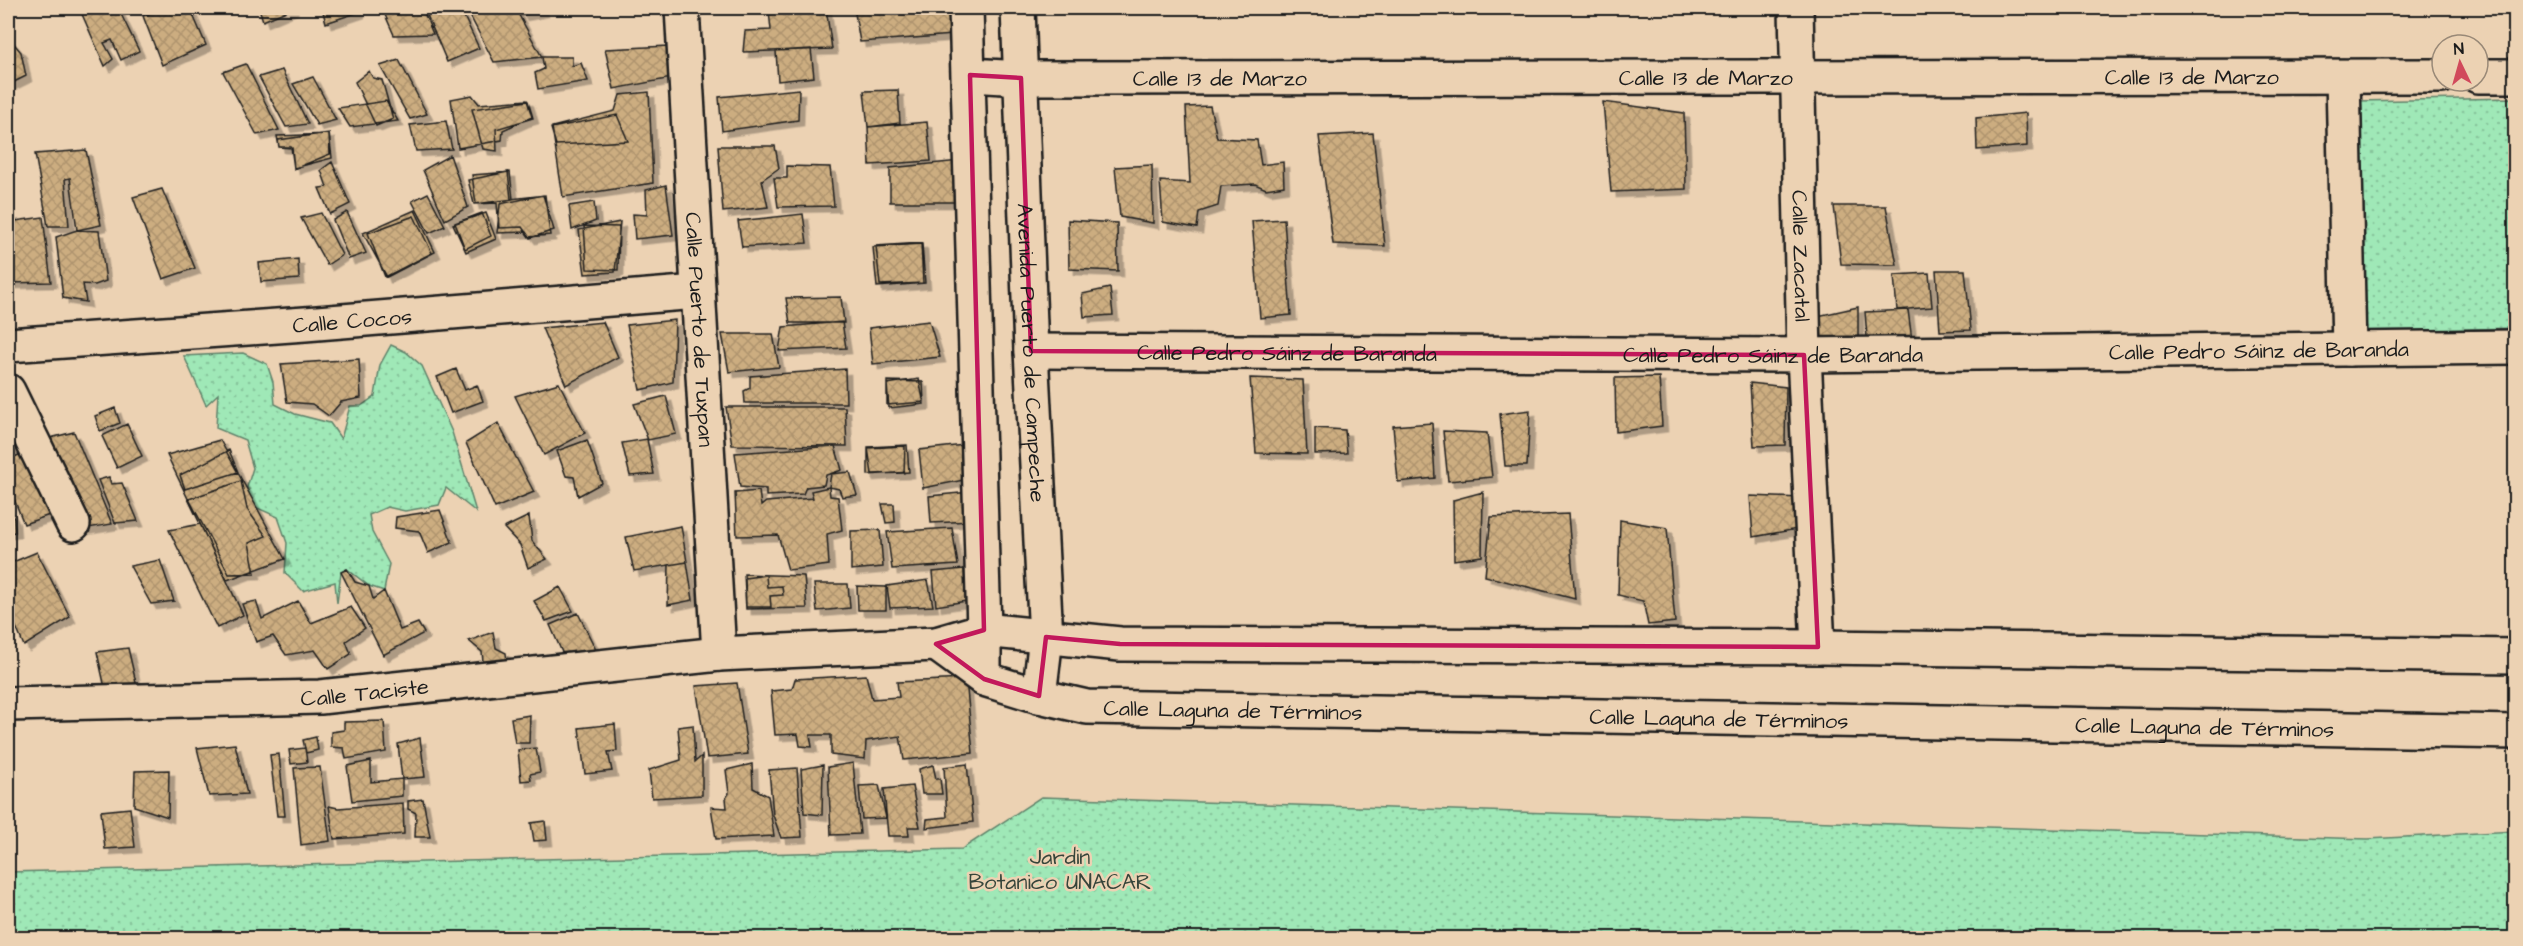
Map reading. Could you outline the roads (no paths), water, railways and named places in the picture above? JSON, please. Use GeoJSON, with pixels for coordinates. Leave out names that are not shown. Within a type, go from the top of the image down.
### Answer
{"type":"FeatureCollection","features":[{"type":"Feature","properties":{"kind":"street","name":"Calle Puerto de Tuxpan"},"geometry":{"type":"LineString","coordinates":[[682,8],[719,654]]}},
{"type":"Feature","properties":{"kind":"street"},"geometry":{"type":"LineString","coordinates":[[966,8],[970,75],[984,679]]}},
{"type":"Feature","properties":{"kind":"street","name":"Avenida Puerto de Campeche"},"geometry":{"type":"LineString","coordinates":[[1018,8],[1031,351],[1046,637],[1039,696]]}},
{"type":"Feature","properties":{"kind":"street","name":"Calle Zacatal"},"geometry":{"type":"LineString","coordinates":[[1796,8],[1804,355],[1818,647]]}},
{"type":"Feature","properties":{"kind":"street","name":"Calle 13 de Marzo"},"geometry":{"type":"LineString","coordinates":[[970,75],[1021,78],[2430,76]]}},
{"type":"Feature","properties":{"kind":"street"},"geometry":{"type":"LineString","coordinates":[[2490,76],[2516,76]]}},
{"type":"Feature","properties":{"kind":"street"},"geometry":{"type":"LineString","coordinates":[[2343,77],[2349,349]]}},
{"type":"Feature","properties":{"kind":"street","name":"Calle Cocos"},"geometry":{"type":"LineString","coordinates":[[8,345],[697,292]]}},
{"type":"Feature","properties":{"kind":"street","name":"Calle Pedro Sáinz de Baranda"},"geometry":{"type":"LineString","coordinates":[[1031,351],[1804,355],[2516,347]]}},
{"type":"Feature","properties":{"kind":"street"},"geometry":{"type":"LineString","coordinates":[[8,391],[73,524]]}},
{"type":"Feature","properties":{"kind":"street"},"geometry":{"type":"LineString","coordinates":[[719,654],[936,644],[984,630],[1120,644],[1818,647],[2516,656]]}},
{"type":"Feature","properties":{"kind":"street","name":"Calle Laguna de Términos"},"geometry":{"type":"LineString","coordinates":[[936,644],[984,679],[1039,696],[1099,707],[2516,732]]}},
{"type":"Feature","properties":{"kind":"street","name":"Calle Taciste"},"geometry":{"type":"LineString","coordinates":[[8,704],[320,697],[719,654]]}},
{"type":"Feature","properties":{"kind":"park label","name":"Jardin Botanico UNACAR"},"geometry":{"type":"Point","coordinates":[1060,868]}}]}
